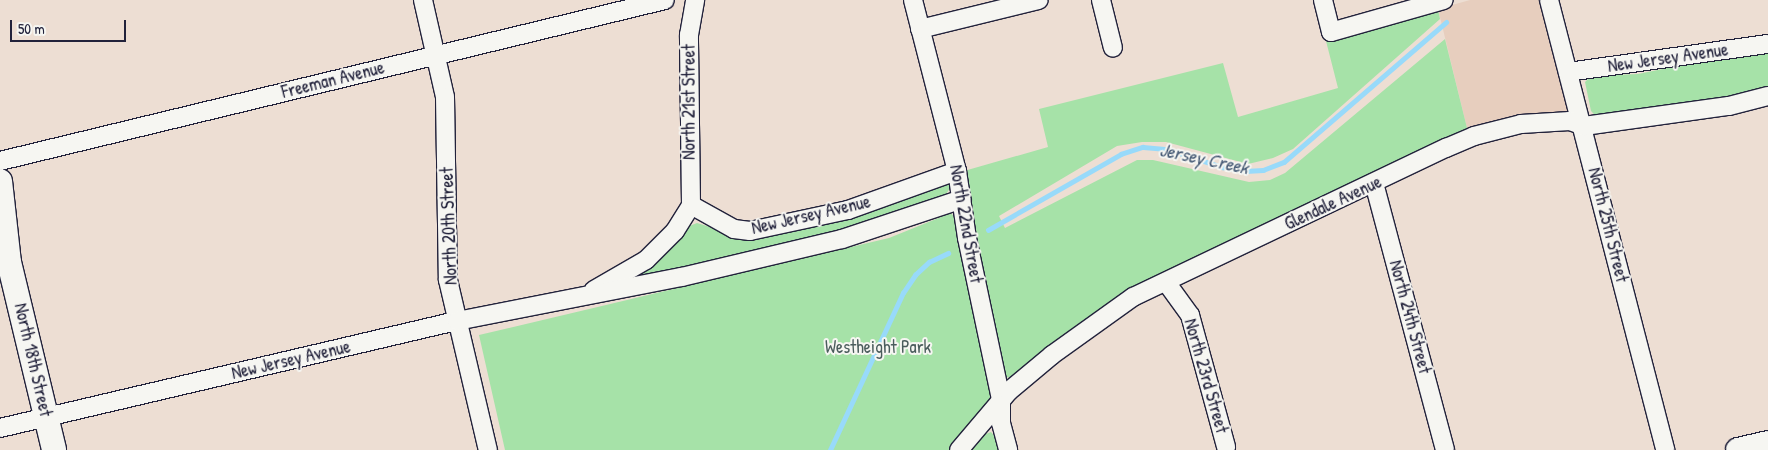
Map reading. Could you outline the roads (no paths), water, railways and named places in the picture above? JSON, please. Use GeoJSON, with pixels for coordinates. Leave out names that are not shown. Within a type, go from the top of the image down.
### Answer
{"type":"FeatureCollection","features":[{"type":"Feature","properties":{"kind":"main road","name":"North 18th Street"},"geometry":{"type":"LineString","coordinates":[[0,181],[0,195],[10,262],[54,450]]}},
{"type":"Feature","properties":{"kind":"main road"},"geometry":{"type":"LineString","coordinates":[[1738,450],[1768,443]]}},
{"type":"Feature","properties":{"kind":"street","name":"North 20th Street"},"geometry":{"type":"LineString","coordinates":[[423,0],[445,97],[448,280],[488,450]]}},
{"type":"Feature","properties":{"kind":"street","name":"Freeman Avenue"},"geometry":{"type":"LineString","coordinates":[[0,161],[666,0]]}},
{"type":"Feature","properties":{"kind":"street","name":"North 21st Street"},"geometry":{"type":"LineString","coordinates":[[691,205],[689,35],[695,0]]}},
{"type":"Feature","properties":{"kind":"street","name":"North 22nd Street"},"geometry":{"type":"LineString","coordinates":[[913,0],[957,171],[967,238],[1001,400],[1002,423],[1008,450]]}},
{"type":"Feature","properties":{"kind":"street"},"geometry":{"type":"LineString","coordinates":[[920,30],[1039,0]]}},
{"type":"Feature","properties":{"kind":"street"},"geometry":{"type":"LineString","coordinates":[[1101,0],[1113,48]]}},
{"type":"Feature","properties":{"kind":"street"},"geometry":{"type":"LineString","coordinates":[[1323,0],[1331,32],[1444,0]]}},
{"type":"Feature","properties":{"kind":"street","name":"North 25th Street"},"geometry":{"type":"LineString","coordinates":[[1549,0],[1584,126],[1665,450]]}},
{"type":"Feature","properties":{"kind":"street","name":"New Jersey Avenue"},"geometry":{"type":"LineString","coordinates":[[1568,72],[1768,44]]}},
{"type":"Feature","properties":{"kind":"street","name":"Glendale Avenue"},"geometry":{"type":"LineString","coordinates":[[959,450],[1001,400],[1052,355],[1096,322],[1155,284],[1166,282],[1474,136],[1521,124],[1570,121],[1584,126],[1729,106],[1768,96]]}},
{"type":"Feature","properties":{"kind":"street","name":"New Jersey Avenue"},"geometry":{"type":"LineString","coordinates":[[582,297],[646,260],[675,231],[691,205],[734,229],[750,232],[848,210],[957,171]]}},
{"type":"Feature","properties":{"kind":"street","name":"North 24th Street"},"geometry":{"type":"LineString","coordinates":[[1374,183],[1445,450]]}},
{"type":"Feature","properties":{"kind":"street","name":"New Jersey Avenue"},"geometry":{"type":"LineString","coordinates":[[0,428],[457,322],[582,297],[842,239],[962,199]]}},
{"type":"Feature","properties":{"kind":"street","name":"North 23rd Street"},"geometry":{"type":"LineString","coordinates":[[1166,282],[1190,315],[1226,447]]}},
{"type":"Feature","properties":{"kind":"waterway","name":"Jersey Creek"},"geometry":{"type":"LineString","coordinates":[[988,230],[1121,154],[1143,147],[1167,149],[1222,167],[1245,171],[1263,170],[1284,162],[1446,22]]}},
{"type":"Feature","properties":{"kind":"waterway","name":"Jersey Creek"},"geometry":{"type":"LineString","coordinates":[[830,450],[903,293],[915,275],[929,262],[948,253]]}},
{"type":"Feature","properties":{"kind":"park label","name":"Westheight Park"},"geometry":{"type":"Point","coordinates":[878,347]}}]}
